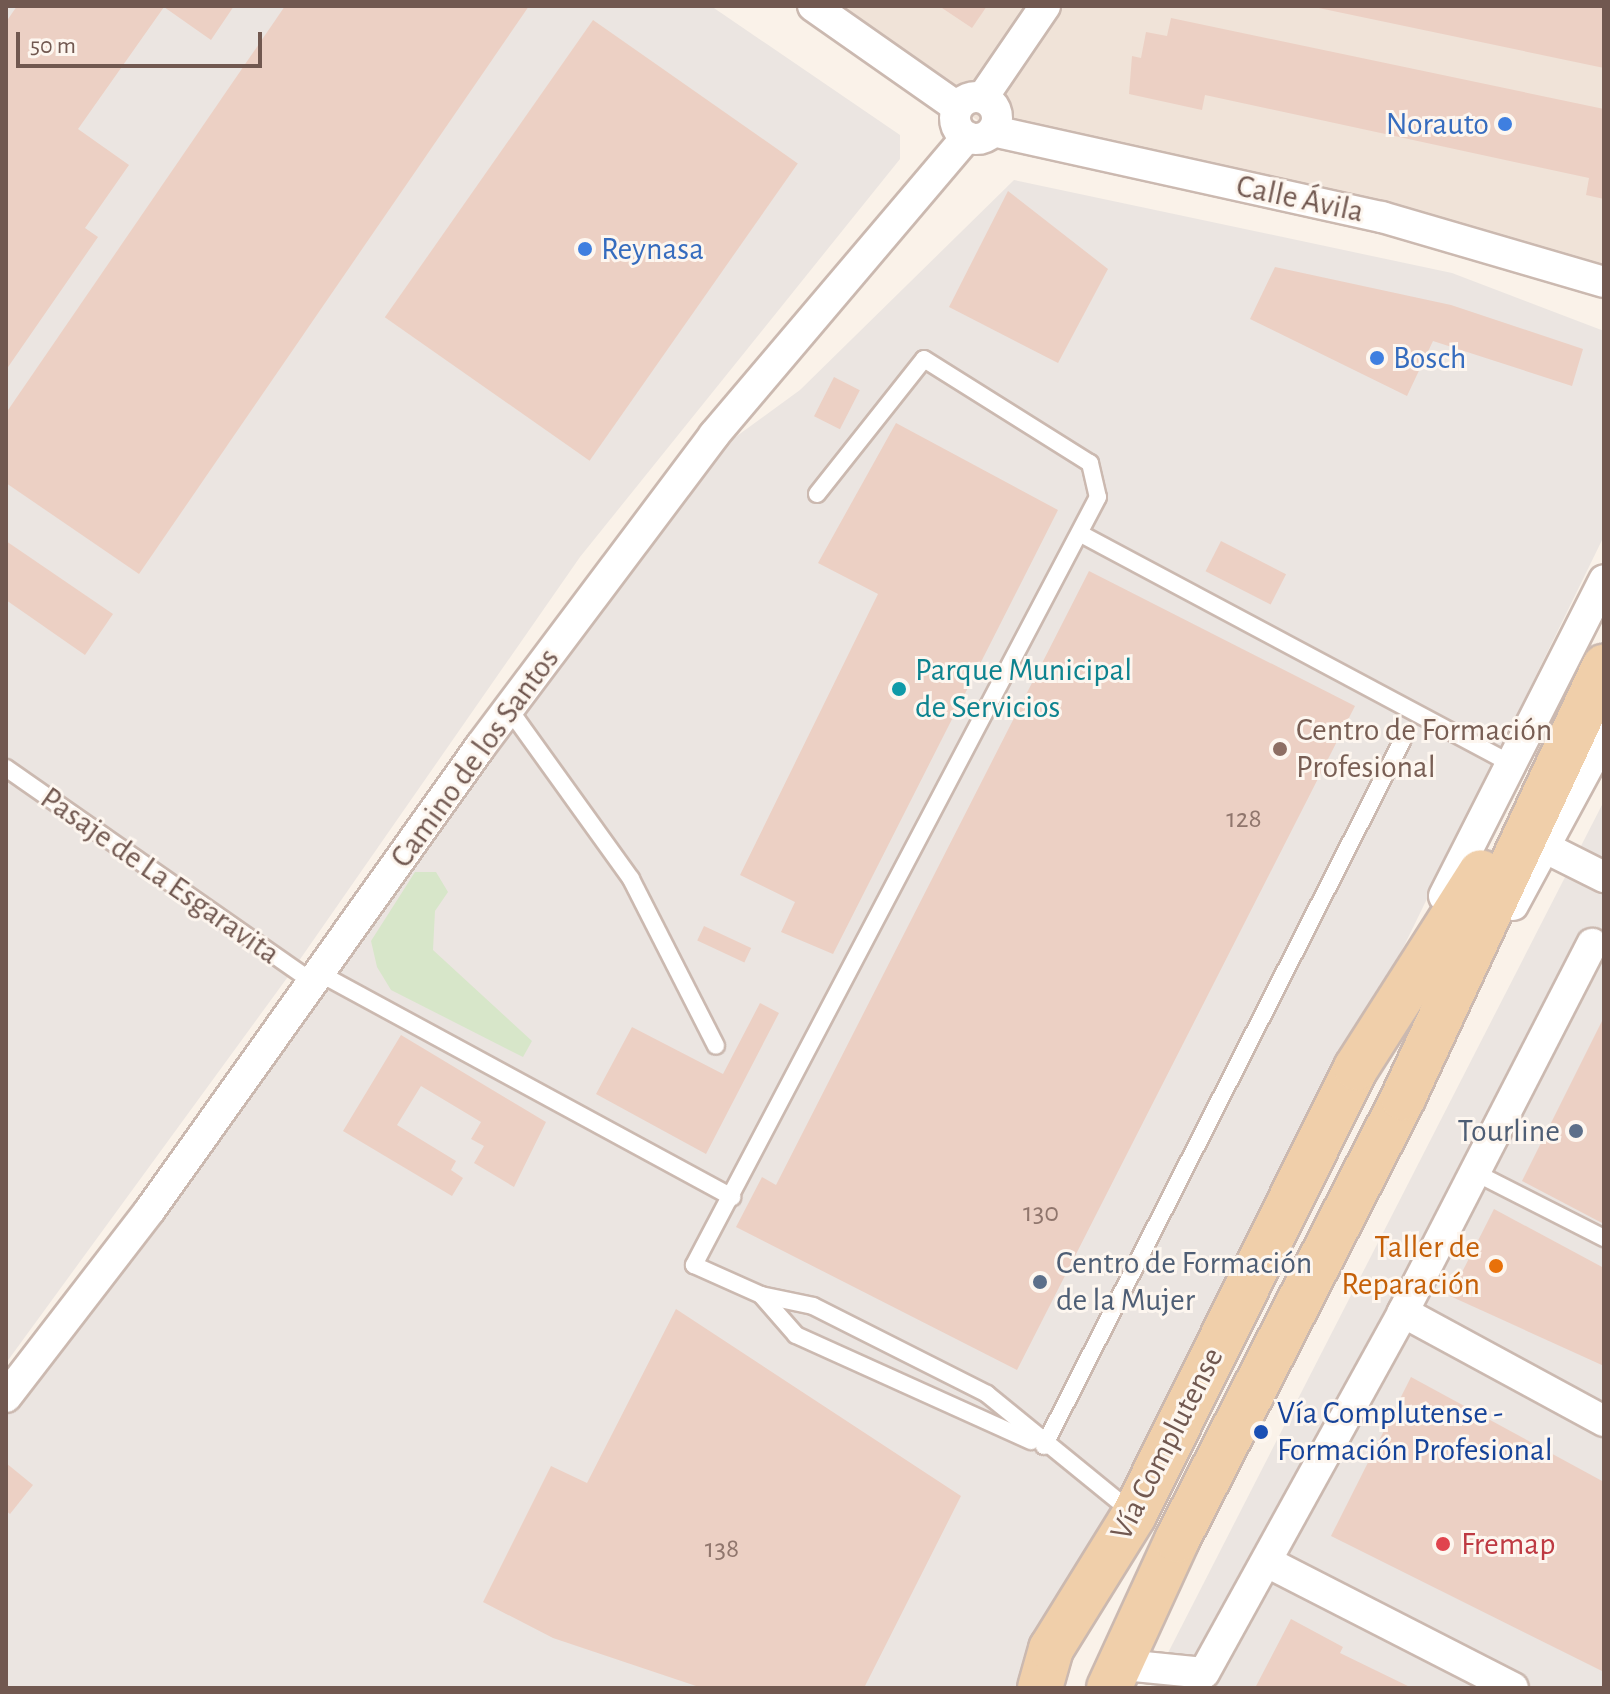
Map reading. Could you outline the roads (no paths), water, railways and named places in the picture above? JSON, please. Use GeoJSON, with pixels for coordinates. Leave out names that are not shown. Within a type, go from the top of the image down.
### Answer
{"type":"FeatureCollection","features":[{"type":"Feature","properties":{"kind":"main road","name":"Vía Complutense"},"geometry":{"type":"LineString","coordinates":[[1116,1677],[1177,1540],[1585,738],[1604,666]]}},
{"type":"Feature","properties":{"kind":"main road","name":"Vía Complutense"},"geometry":{"type":"LineString","coordinates":[[1040,1688],[1060,1632],[1134,1515],[1356,1068],[1585,738]]}},
{"type":"Feature","properties":{"kind":"main road"},"geometry":{"type":"LineString","coordinates":[[1060,1632],[1058,1665],[1075,1682],[1108,1682],[1116,1677]]}},
{"type":"Feature","properties":{"kind":"street"},"geometry":{"type":"LineString","coordinates":[[813,6],[970,102],[997,112],[980,134]]}},
{"type":"Feature","properties":{"kind":"street"},"geometry":{"type":"LineString","coordinates":[[970,102],[1045,6]]}},
{"type":"Feature","properties":{"kind":"street","name":"Calle Ávila"},"geometry":{"type":"LineString","coordinates":[[980,134],[1382,217],[1604,282]]}},
{"type":"Feature","properties":{"kind":"street","name":"Camino de los Santos"},"geometry":{"type":"LineString","coordinates":[[6,1397],[317,978],[509,709],[714,435],[980,134]]}},
{"type":"Feature","properties":{"kind":"street","name":"Vía Complutense"},"geometry":{"type":"LineString","coordinates":[[1356,1068],[1604,580]]}},
{"type":"Feature","properties":{"kind":"street","name":"Vía Complutense"},"geometry":{"type":"LineString","coordinates":[[1403,1098],[1546,848],[1585,738]]}},
{"type":"Feature","properties":{"kind":"street"},"geometry":{"type":"LineString","coordinates":[[1546,848],[1604,877]]}},
{"type":"Feature","properties":{"kind":"street"},"geometry":{"type":"LineString","coordinates":[[1116,1677],[1201,1681],[1269,1563],[1403,1312],[1592,944]]}},
{"type":"Feature","properties":{"kind":"street"},"geometry":{"type":"LineString","coordinates":[[1403,1312],[1604,1421]]}},
{"type":"Feature","properties":{"kind":"street"},"geometry":{"type":"LineString","coordinates":[[1134,1515],[1177,1540]]}},
{"type":"Feature","properties":{"kind":"street"},"geometry":{"type":"LineString","coordinates":[[1269,1563],[1513,1688]]}},
{"type":"Feature","properties":{"kind":"lane"},"geometry":{"type":"LineString","coordinates":[[817,494],[924,359],[1090,463],[1098,497],[694,1265],[761,1295],[813,1306],[987,1394],[1044,1446],[1134,1515]]}},
{"type":"Feature","properties":{"kind":"lane"},"geometry":{"type":"LineString","coordinates":[[1081,534],[1512,764]]}},
{"type":"Feature","properties":{"kind":"lane"},"geometry":{"type":"LineString","coordinates":[[509,709],[631,879],[716,1046]]}},
{"type":"Feature","properties":{"kind":"lane"},"geometry":{"type":"LineString","coordinates":[[1044,1446],[1402,741]]}},
{"type":"Feature","properties":{"kind":"lane","name":"Pasaje de La Esgaravita"},"geometry":{"type":"LineString","coordinates":[[6,768],[317,978],[732,1197]]}},
{"type":"Feature","properties":{"kind":"lane"},"geometry":{"type":"LineString","coordinates":[[1476,1173],[1604,1238]]}},
{"type":"Feature","properties":{"kind":"lane"},"geometry":{"type":"LineString","coordinates":[[761,1295],[796,1335],[1044,1446]]}},
{"type":"Feature","properties":{"kind":"place","name":"Norauto"},"geometry":{"type":"Point","coordinates":[1505,124]}},
{"type":"Feature","properties":{"kind":"place","name":"Reynasa"},"geometry":{"type":"Point","coordinates":[585,249]}},
{"type":"Feature","properties":{"kind":"place","name":"Bosch"},"geometry":{"type":"Point","coordinates":[1377,358]}},
{"type":"Feature","properties":{"kind":"place","name":"Parque Municipal de Servicios"},"geometry":{"type":"Point","coordinates":[899,689]}},
{"type":"Feature","properties":{"kind":"place","name":"Centro de Formación Profesional"},"geometry":{"type":"Point","coordinates":[1280,749]}},
{"type":"Feature","properties":{"kind":"place","name":"Tourline"},"geometry":{"type":"Point","coordinates":[1576,1131]}},
{"type":"Feature","properties":{"kind":"place","name":"Taller de Reparación"},"geometry":{"type":"Point","coordinates":[1496,1266]}},
{"type":"Feature","properties":{"kind":"place","name":"Centro de Formación de la Mujer"},"geometry":{"type":"Point","coordinates":[1040,1282]}},
{"type":"Feature","properties":{"kind":"place","name":"Vía Complutense - Formación Profesional"},"geometry":{"type":"Point","coordinates":[1261,1432]}},
{"type":"Feature","properties":{"kind":"place","name":"Fremap"},"geometry":{"type":"Point","coordinates":[1443,1544]}}]}
